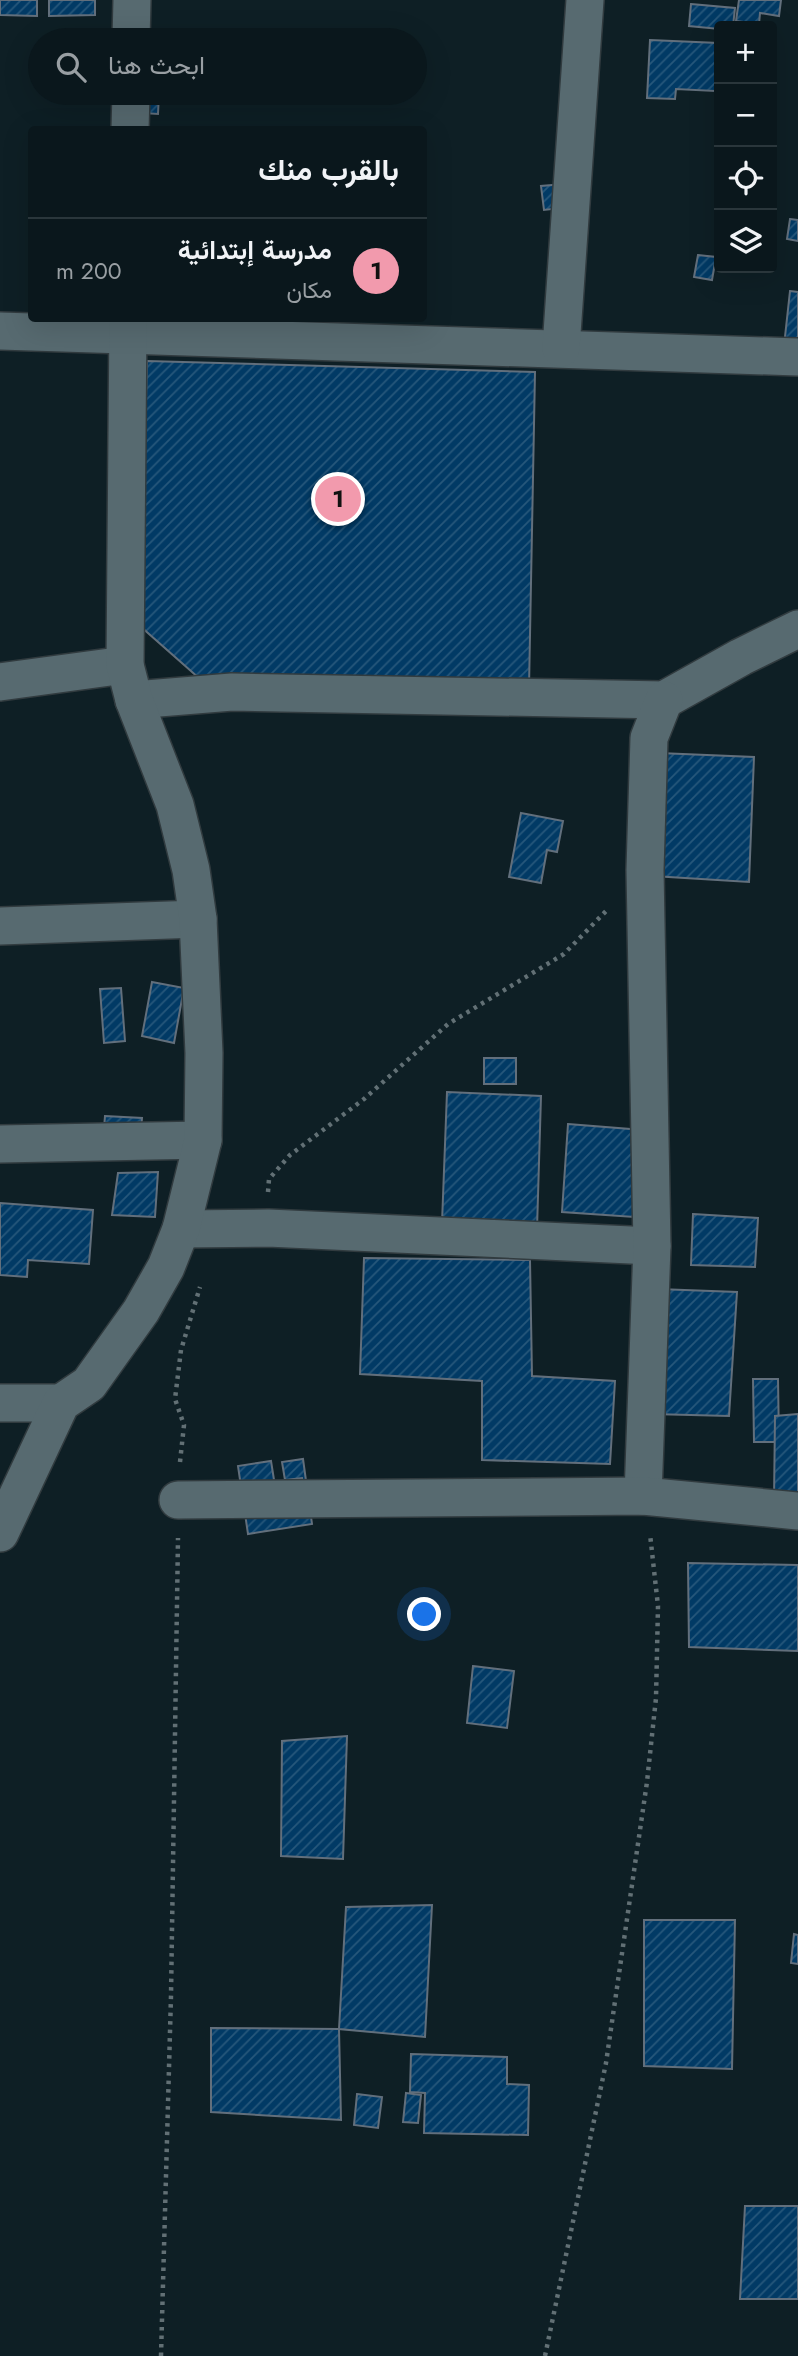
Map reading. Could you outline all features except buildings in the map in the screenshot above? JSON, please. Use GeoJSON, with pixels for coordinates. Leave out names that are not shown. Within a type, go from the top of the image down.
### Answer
{"type":"FeatureCollection","features":[{"type":"Feature","properties":{"kind":"street"},"geometry":{"type":"LineString","coordinates":[[131,28],[132,0]]}},
{"type":"Feature","properties":{"kind":"street"},"geometry":{"type":"LineString","coordinates":[[561,348],[585,0]]}},
{"type":"Feature","properties":{"kind":"street"},"geometry":{"type":"LineString","coordinates":[[130,126],[131,105]]}},
{"type":"Feature","properties":{"kind":"street"},"geometry":{"type":"LineString","coordinates":[[0,1533],[61,1403],[89,1384],[141,1311],[166,1267],[198,1229],[204,1053],[198,919],[191,870],[175,805],[129,682],[128,327]]}},
{"type":"Feature","properties":{"kind":"street"},"geometry":{"type":"LineString","coordinates":[[0,331],[128,327],[798,357]]}},
{"type":"Feature","properties":{"kind":"street"},"geometry":{"type":"LineString","coordinates":[[0,682],[129,682],[232,692],[664,701],[729,663],[798,629]]}},
{"type":"Feature","properties":{"kind":"street"},"geometry":{"type":"LineString","coordinates":[[643,1496],[652,1245],[645,870],[649,738],[664,701]]}},
{"type":"Feature","properties":{"kind":"street"},"geometry":{"type":"LineString","coordinates":[[0,926],[198,919]]}},
{"type":"Feature","properties":{"kind":"street"},"geometry":{"type":"LineString","coordinates":[[0,1144],[203,1140]]}},
{"type":"Feature","properties":{"kind":"street"},"geometry":{"type":"LineString","coordinates":[[198,1229],[268,1228],[652,1245]]}},
{"type":"Feature","properties":{"kind":"street"},"geometry":{"type":"LineString","coordinates":[[0,1403],[61,1403]]}},
{"type":"Feature","properties":{"kind":"street"},"geometry":{"type":"LineString","coordinates":[[178,1500],[643,1496],[798,1511]]}},
{"type":"Feature","properties":{"kind":"path"},"geometry":{"type":"LineString","coordinates":[[268,1228],[269,1179],[290,1155],[364,1099],[448,1024],[564,954],[645,870]]}},
{"type":"Feature","properties":{"kind":"path"},"geometry":{"type":"LineString","coordinates":[[161,2356],[171,1996],[178,1500],[184,1425],[175,1399],[198,1229]]}},
{"type":"Feature","properties":{"kind":"path"},"geometry":{"type":"LineString","coordinates":[[545,2356],[606,2063],[656,1698],[658,1606],[652,1542],[643,1496]]}},
{"type":"Feature","properties":{"kind":"place","name":"مدرسة إبتدائية"},"geometry":{"type":"Point","coordinates":[338,499]}}]}
